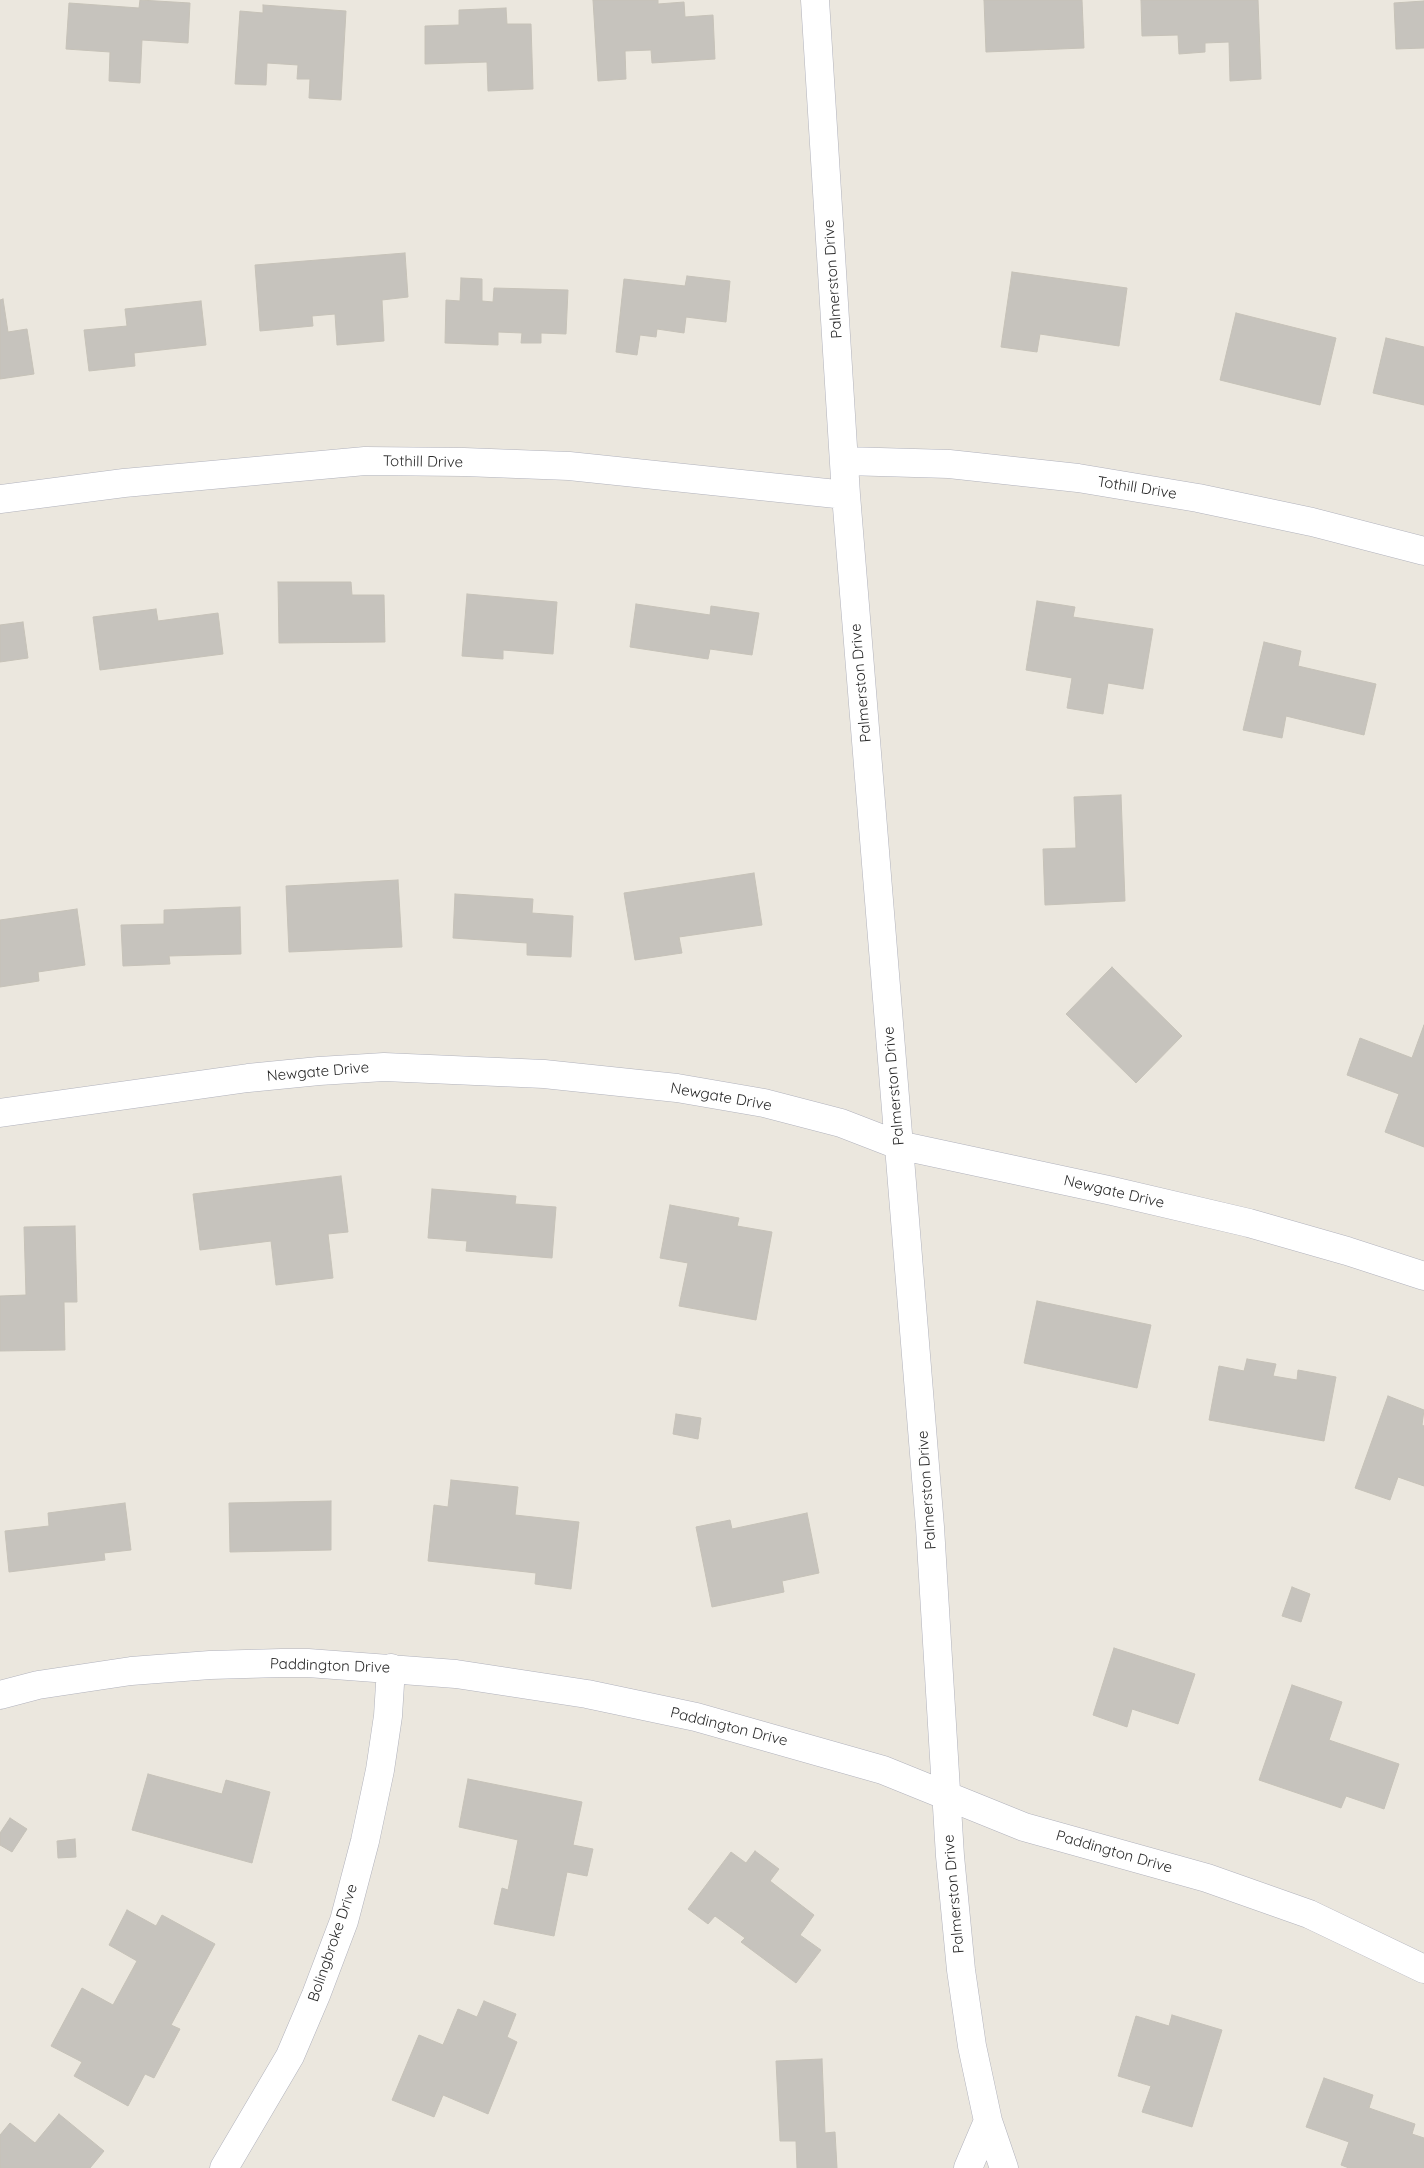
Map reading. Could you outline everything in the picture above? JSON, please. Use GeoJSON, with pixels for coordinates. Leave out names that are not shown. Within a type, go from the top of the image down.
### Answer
{"type":"FeatureCollection","features":[{"type":"Feature","properties":{"kind":"street","name":"Palmerston Drive"},"geometry":{"type":"LineString","coordinates":[[815,0],[846,495],[930,1528],[950,1856],[960,1970],[972,2046],[988,2121],[1004,2168]]}},
{"type":"Feature","properties":{"kind":"street","name":"Tothill Drive"},"geometry":{"type":"LineString","coordinates":[[844,460],[949,464],[1078,478],[1198,498],[1312,522],[1424,551]]}},
{"type":"Feature","properties":{"kind":"street","name":"Tothill Drive"},"geometry":{"type":"LineString","coordinates":[[0,499],[124,483],[365,461],[569,466],[846,495]]}},
{"type":"Feature","properties":{"kind":"street","name":"Newgate Drive"},"geometry":{"type":"LineString","coordinates":[[0,1113],[248,1078],[384,1067],[544,1074],[677,1088],[764,1103],[841,1123],[898,1145],[1108,1190],[1249,1223],[1347,1251],[1424,1276]]}},
{"type":"Feature","properties":{"kind":"street","name":"Paddington Drive"},"geometry":{"type":"LineString","coordinates":[[0,1695],[38,1685],[131,1671],[210,1665],[308,1663],[456,1674],[587,1694],[696,1717],[883,1770],[1024,1827],[1207,1878],[1309,1914],[1424,1969]]}},
{"type":"Feature","properties":{"kind":"street","name":"Bolingbroke Drive"},"geometry":{"type":"LineString","coordinates":[[224,2168],[264,2104],[290,2056],[344,1921],[365,1841],[380,1770],[388,1716],[391,1668]]}},
{"type":"Feature","properties":{"kind":"street"},"geometry":{"type":"LineString","coordinates":[[968,2168],[988,2121]]}},
{"type":"Feature","properties":{"kind":"building"},"geometry":{"type":"Polygon","coordinates":[[[140,0],[190,3],[188,43],[142,40],[140,83],[109,81],[110,52],[66,49],[69,3],[139,8],[140,0]]]}},
{"type":"Feature","properties":{"kind":"building"},"geometry":{"type":"Polygon","coordinates":[[[593,0],[658,0],[658,4],[684,2],[685,17],[713,15],[715,59],[652,63],[651,50],[625,51],[626,79],[598,81],[593,0]]]}},
{"type":"Feature","properties":{"kind":"building"},"geometry":{"type":"Polygon","coordinates":[[[984,0],[1082,0],[1084,48],[986,52],[984,0]]]}},
{"type":"Feature","properties":{"kind":"building"},"geometry":{"type":"Polygon","coordinates":[[[1141,0],[1258,0],[1261,79],[1230,81],[1229,42],[1205,43],[1205,52],[1179,54],[1178,35],[1142,36],[1141,0]]]}},
{"type":"Feature","properties":{"kind":"building"},"geometry":{"type":"Polygon","coordinates":[[[1424,1],[1424,48],[1396,49],[1394,3],[1424,1]]]}},
{"type":"Feature","properties":{"kind":"building"},"geometry":{"type":"Polygon","coordinates":[[[263,5],[346,11],[341,100],[309,98],[310,79],[297,79],[298,65],[267,63],[266,85],[235,84],[240,11],[263,13],[263,5]]]}},
{"type":"Feature","properties":{"kind":"building"},"geometry":{"type":"Polygon","coordinates":[[[506,8],[507,24],[531,24],[533,89],[488,91],[487,62],[425,64],[425,26],[459,25],[459,10],[506,8]]]}},
{"type":"Feature","properties":{"kind":"building"},"geometry":{"type":"Polygon","coordinates":[[[405,253],[408,297],[382,300],[384,341],[337,345],[335,314],[312,316],[313,326],[260,331],[255,265],[405,253]]]}},
{"type":"Feature","properties":{"kind":"building"},"geometry":{"type":"Polygon","coordinates":[[[1012,272],[1127,288],[1119,346],[1040,334],[1037,352],[1001,347],[1012,272]]]}},
{"type":"Feature","properties":{"kind":"building"},"geometry":{"type":"Polygon","coordinates":[[[687,276],[730,281],[726,322],[686,317],[684,333],[657,329],[656,337],[640,335],[637,355],[616,352],[624,279],[685,286],[687,276]]]}},
{"type":"Feature","properties":{"kind":"building"},"geometry":{"type":"Polygon","coordinates":[[[461,278],[482,279],[482,301],[493,302],[494,288],[568,290],[566,334],[541,333],[541,343],[521,343],[522,333],[498,332],[498,345],[445,343],[446,300],[460,301],[461,278]]]}},
{"type":"Feature","properties":{"kind":"building"},"geometry":{"type":"Polygon","coordinates":[[[3,299],[8,332],[27,329],[34,374],[0,379],[0,300],[3,299]]]}},
{"type":"Feature","properties":{"kind":"building"},"geometry":{"type":"Polygon","coordinates":[[[201,301],[206,345],[134,353],[135,366],[89,371],[84,330],[127,326],[125,309],[201,301]]]}},
{"type":"Feature","properties":{"kind":"building"},"geometry":{"type":"Polygon","coordinates":[[[1236,313],[1336,338],[1320,405],[1220,380],[1236,313]]]}},
{"type":"Feature","properties":{"kind":"building"},"geometry":{"type":"Polygon","coordinates":[[[1386,338],[1424,347],[1424,405],[1373,393],[1386,338]]]}},
{"type":"Feature","properties":{"kind":"building"},"geometry":{"type":"Polygon","coordinates":[[[278,582],[351,582],[352,595],[384,595],[385,642],[279,643],[278,582]]]}},
{"type":"Feature","properties":{"kind":"building"},"geometry":{"type":"Polygon","coordinates":[[[467,594],[557,602],[553,654],[503,650],[503,659],[462,656],[467,594]]]}},
{"type":"Feature","properties":{"kind":"building"},"geometry":{"type":"Polygon","coordinates":[[[1037,601],[1075,607],[1073,617],[1153,629],[1143,689],[1108,683],[1103,714],[1067,708],[1072,678],[1026,670],[1037,601]]]}},
{"type":"Feature","properties":{"kind":"building"},"geometry":{"type":"Polygon","coordinates":[[[636,604],[710,615],[711,606],[759,613],[752,655],[710,649],[708,659],[630,647],[636,604]]]}},
{"type":"Feature","properties":{"kind":"building"},"geometry":{"type":"Polygon","coordinates":[[[156,609],[158,621],[218,613],[223,654],[100,670],[93,617],[156,609]]]}},
{"type":"Feature","properties":{"kind":"building"},"geometry":{"type":"Polygon","coordinates":[[[23,622],[28,658],[0,662],[0,625],[23,622]]]}},
{"type":"Feature","properties":{"kind":"building"},"geometry":{"type":"Polygon","coordinates":[[[1264,642],[1301,651],[1298,666],[1376,684],[1364,735],[1286,716],[1282,738],[1243,730],[1264,642]]]}},
{"type":"Feature","properties":{"kind":"building"},"geometry":{"type":"Polygon","coordinates":[[[1121,795],[1125,901],[1045,905],[1043,849],[1076,848],[1074,797],[1121,795]]]}},
{"type":"Feature","properties":{"kind":"building"},"geometry":{"type":"Polygon","coordinates":[[[754,873],[762,925],[679,937],[682,953],[635,960],[624,893],[754,873]]]}},
{"type":"Feature","properties":{"kind":"building"},"geometry":{"type":"Polygon","coordinates":[[[398,880],[402,947],[289,952],[286,886],[398,880]]]}},
{"type":"Feature","properties":{"kind":"building"},"geometry":{"type":"Polygon","coordinates":[[[455,894],[533,899],[532,913],[573,916],[571,957],[527,955],[527,943],[453,938],[455,894]]]}},
{"type":"Feature","properties":{"kind":"building"},"geometry":{"type":"Polygon","coordinates":[[[240,907],[241,954],[169,956],[170,964],[123,966],[121,925],[164,924],[164,910],[240,907]]]}},
{"type":"Feature","properties":{"kind":"building"},"geometry":{"type":"Polygon","coordinates":[[[77,909],[85,965],[38,972],[39,981],[0,987],[0,920],[77,909]]]}},
{"type":"Feature","properties":{"kind":"building"},"geometry":{"type":"Polygon","coordinates":[[[1112,967],[1182,1036],[1136,1083],[1066,1014],[1112,967]]]}},
{"type":"Feature","properties":{"kind":"building"},"geometry":{"type":"Polygon","coordinates":[[[1424,1025],[1424,1147],[1385,1132],[1399,1094],[1347,1075],[1360,1038],[1412,1058],[1424,1025]]]}},
{"type":"Feature","properties":{"kind":"building"},"geometry":{"type":"Polygon","coordinates":[[[341,1176],[348,1232],[328,1234],[333,1278],[276,1285],[271,1241],[200,1250],[193,1194],[341,1176]]]}},
{"type":"Feature","properties":{"kind":"building"},"geometry":{"type":"Polygon","coordinates":[[[432,1189],[516,1196],[515,1204],[556,1207],[552,1258],[466,1251],[467,1241],[428,1238],[432,1189]]]}},
{"type":"Feature","properties":{"kind":"building"},"geometry":{"type":"Polygon","coordinates":[[[670,1205],[739,1218],[737,1226],[772,1232],[756,1320],[679,1306],[688,1263],[660,1258],[670,1205]]]}},
{"type":"Feature","properties":{"kind":"building"},"geometry":{"type":"Polygon","coordinates":[[[75,1226],[77,1302],[64,1302],[65,1350],[0,1351],[0,1296],[26,1295],[24,1227],[75,1226]]]}},
{"type":"Feature","properties":{"kind":"building"},"geometry":{"type":"Polygon","coordinates":[[[1037,1301],[1151,1325],[1137,1388],[1024,1363],[1037,1301]]]}},
{"type":"Feature","properties":{"kind":"building"},"geometry":{"type":"Polygon","coordinates":[[[1247,1359],[1276,1364],[1273,1376],[1297,1380],[1298,1370],[1336,1377],[1324,1441],[1209,1420],[1219,1366],[1244,1371],[1247,1359]]]}},
{"type":"Feature","properties":{"kind":"building"},"geometry":{"type":"Polygon","coordinates":[[[1388,1396],[1424,1410],[1422,1425],[1424,1426],[1424,1486],[1398,1477],[1390,1500],[1355,1488],[1388,1396]]]}},
{"type":"Feature","properties":{"kind":"building"},"geometry":{"type":"Polygon","coordinates":[[[676,1414],[701,1418],[698,1439],[673,1434],[676,1414]]]}},
{"type":"Feature","properties":{"kind":"building"},"geometry":{"type":"Polygon","coordinates":[[[451,1480],[518,1487],[515,1515],[579,1522],[571,1589],[535,1584],[536,1573],[428,1561],[434,1505],[448,1507],[451,1480]]]}},
{"type":"Feature","properties":{"kind":"building"},"geometry":{"type":"Polygon","coordinates":[[[331,1501],[331,1550],[230,1552],[229,1503],[331,1501]]]}},
{"type":"Feature","properties":{"kind":"building"},"geometry":{"type":"Polygon","coordinates":[[[125,1503],[131,1550],[104,1553],[105,1560],[9,1572],[5,1531],[49,1526],[48,1513],[125,1503]]]}},
{"type":"Feature","properties":{"kind":"building"},"geometry":{"type":"Polygon","coordinates":[[[807,1513],[819,1573],[782,1581],[784,1592],[712,1607],[696,1527],[730,1520],[732,1529],[807,1513]]]}},
{"type":"Feature","properties":{"kind":"building"},"geometry":{"type":"Polygon","coordinates":[[[1292,1587],[1310,1594],[1301,1622],[1282,1616],[1292,1587]]]}},
{"type":"Feature","properties":{"kind":"building"},"geometry":{"type":"Polygon","coordinates":[[[1114,1648],[1195,1674],[1178,1724],[1132,1709],[1127,1727],[1093,1715],[1114,1648]]]}},
{"type":"Feature","properties":{"kind":"building"},"geometry":{"type":"Polygon","coordinates":[[[1292,1685],[1342,1702],[1329,1740],[1399,1764],[1384,1809],[1346,1796],[1341,1808],[1259,1780],[1292,1685]]]}},
{"type":"Feature","properties":{"kind":"building"},"geometry":{"type":"Polygon","coordinates":[[[148,1774],[222,1794],[226,1780],[270,1792],[252,1863],[132,1830],[148,1774]]]}},
{"type":"Feature","properties":{"kind":"building"},"geometry":{"type":"Polygon","coordinates":[[[468,1779],[582,1802],[573,1845],[593,1849],[587,1876],[567,1872],[554,1936],[494,1924],[502,1888],[508,1890],[518,1840],[459,1827],[468,1779]]]}},
{"type":"Feature","properties":{"kind":"building"},"geometry":{"type":"Polygon","coordinates":[[[10,1818],[27,1829],[12,1852],[0,1845],[0,1833],[10,1818]]]}},
{"type":"Feature","properties":{"kind":"building"},"geometry":{"type":"Polygon","coordinates":[[[75,1839],[76,1857],[58,1858],[57,1841],[75,1839]]]}},
{"type":"Feature","properties":{"kind":"building"},"geometry":{"type":"Polygon","coordinates":[[[755,1851],[779,1869],[770,1881],[814,1915],[800,1935],[821,1950],[796,1983],[741,1942],[745,1938],[715,1916],[708,1924],[688,1909],[731,1852],[746,1863],[755,1851]]]}},
{"type":"Feature","properties":{"kind":"building"},"geometry":{"type":"Polygon","coordinates":[[[127,1910],[156,1926],[162,1915],[215,1944],[171,2025],[180,2029],[154,2078],[145,2074],[128,2106],[74,2076],[82,2062],[51,2046],[82,1988],[113,2005],[137,1961],[109,1945],[127,1910]]]}},
{"type":"Feature","properties":{"kind":"building"},"geometry":{"type":"Polygon","coordinates":[[[484,2001],[516,2014],[507,2037],[517,2042],[488,2114],[443,2095],[434,2117],[392,2100],[419,2035],[443,2045],[458,2009],[477,2017],[484,2001]]]}},
{"type":"Feature","properties":{"kind":"building"},"geometry":{"type":"Polygon","coordinates":[[[1172,2015],[1222,2030],[1192,2127],[1142,2112],[1151,2086],[1118,2076],[1136,2016],[1169,2026],[1172,2015]]]}},
{"type":"Feature","properties":{"kind":"building"},"geometry":{"type":"Polygon","coordinates":[[[822,2059],[825,2133],[835,2132],[837,2168],[797,2168],[796,2141],[780,2141],[776,2061],[822,2059]]]}},
{"type":"Feature","properties":{"kind":"building"},"geometry":{"type":"Polygon","coordinates":[[[1324,2078],[1373,2095],[1369,2108],[1415,2124],[1412,2134],[1424,2138],[1424,2168],[1349,2168],[1341,2165],[1349,2142],[1306,2127],[1324,2078]]]}},
{"type":"Feature","properties":{"kind":"building"},"geometry":{"type":"Polygon","coordinates":[[[59,2114],[104,2151],[90,2168],[0,2168],[0,2135],[10,2123],[35,2143],[59,2114]]]}}]}
